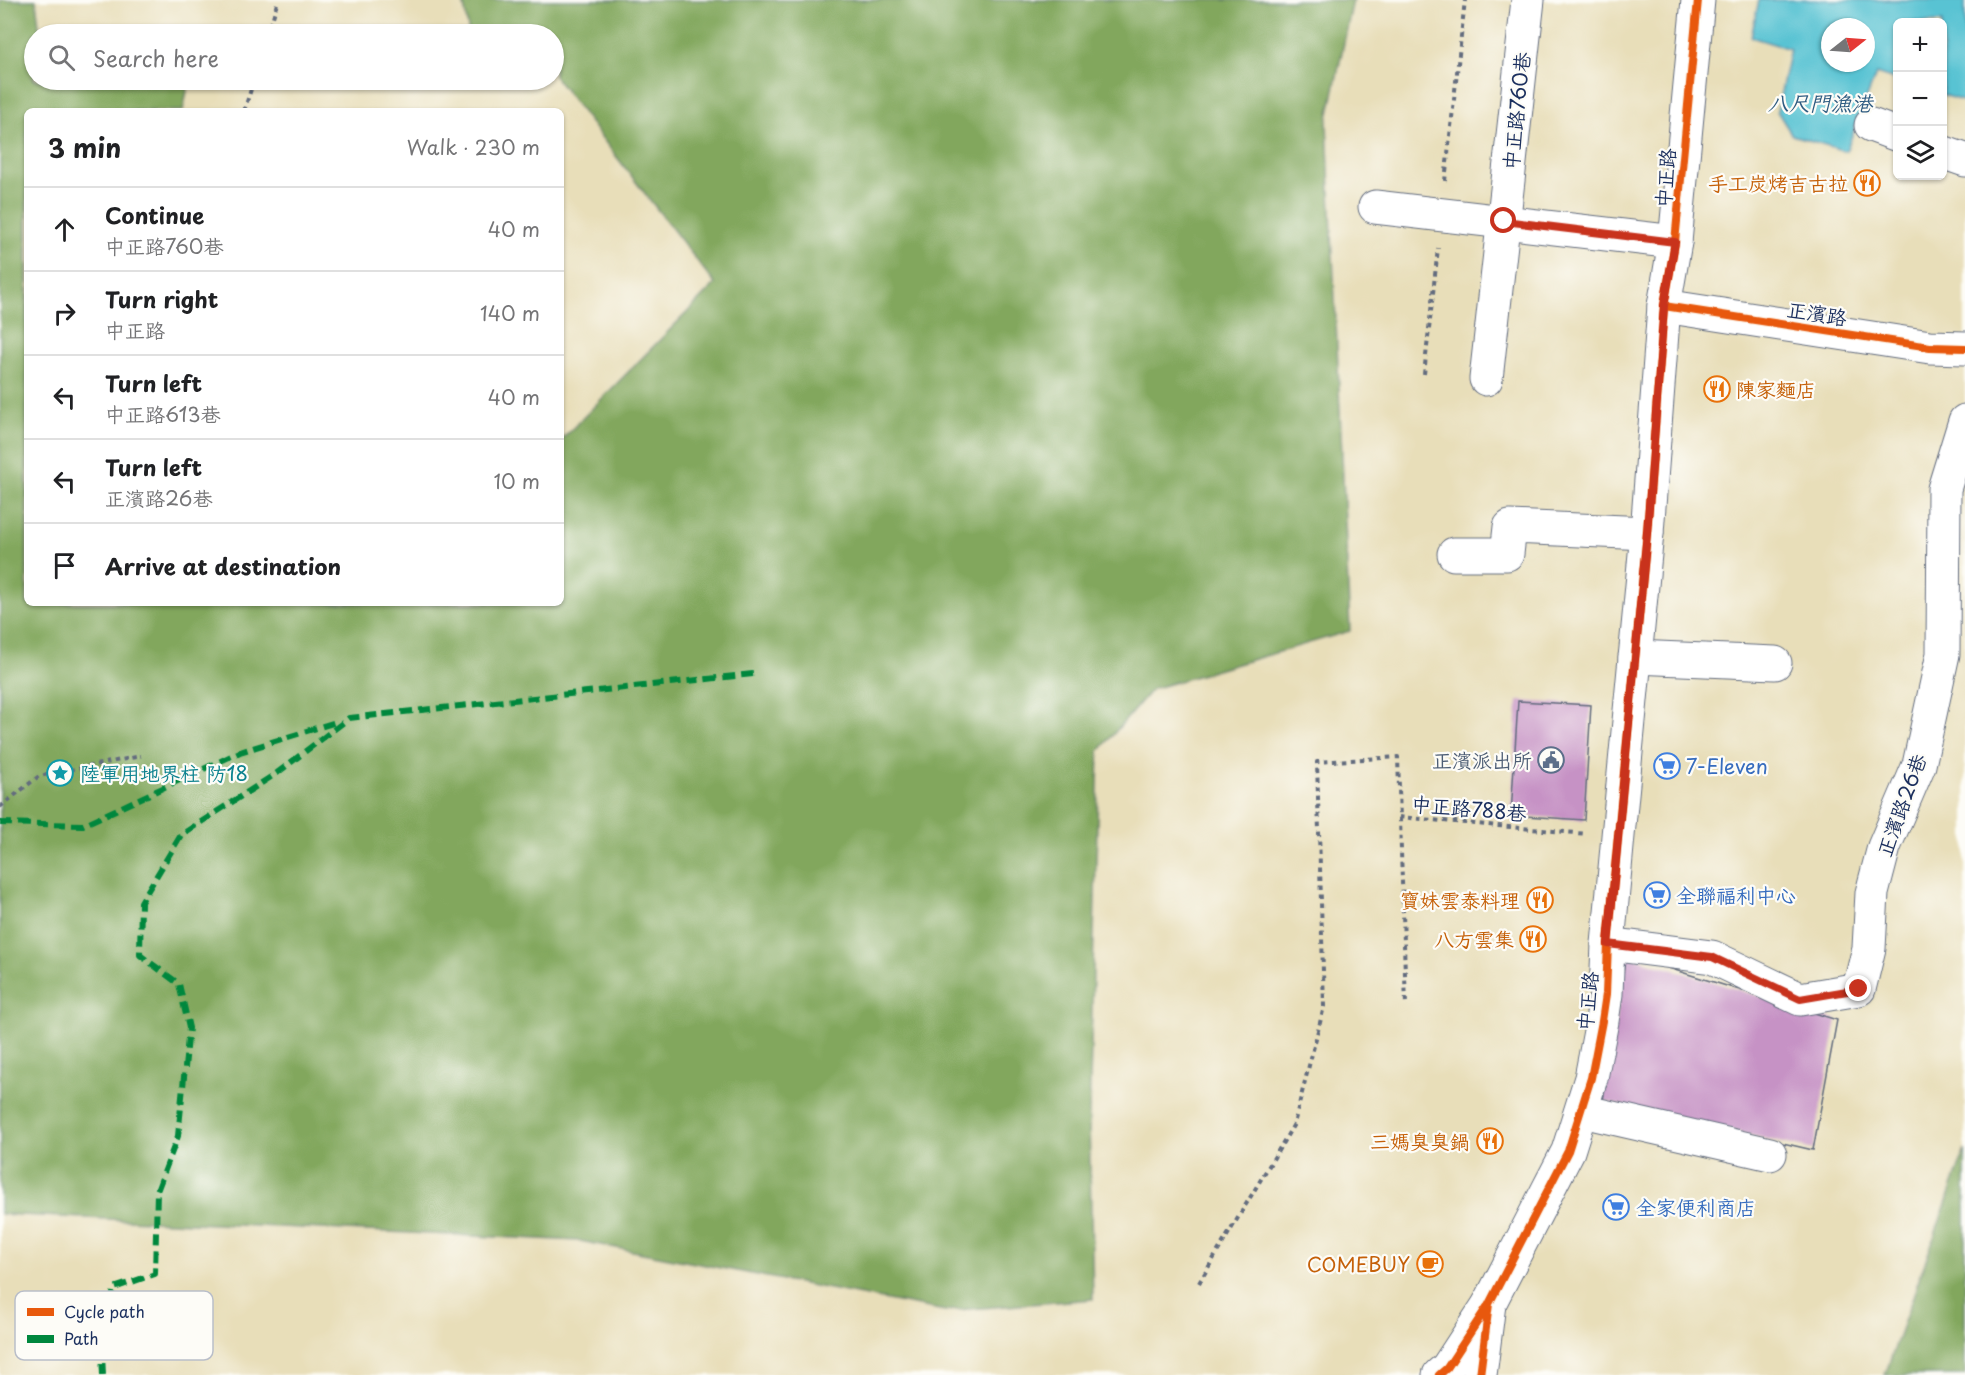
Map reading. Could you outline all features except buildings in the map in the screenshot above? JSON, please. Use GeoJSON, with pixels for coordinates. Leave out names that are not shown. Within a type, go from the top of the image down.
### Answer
{"type":"FeatureCollection","features":[{"type":"Feature","properties":{"kind":"main road","name":"中正路760巷"},"geometry":{"type":"LineString","coordinates":[[1486,379],[1528,0]]}},
{"type":"Feature","properties":{"kind":"main road","name":"中正路"},"geometry":{"type":"LineString","coordinates":[[1480,1375],[1489,1305],[1568,1151],[1598,1050],[1606,994],[1608,944],[1647,533],[1664,306],[1675,242],[1698,0]]}},
{"type":"Feature","properties":{"kind":"main road"},"geometry":{"type":"LineString","coordinates":[[1947,154],[1965,160]]}},
{"type":"Feature","properties":{"kind":"main road"},"geometry":{"type":"LineString","coordinates":[[1375,207],[1675,242]]}},
{"type":"Feature","properties":{"kind":"main road","name":"正濱路"},"geometry":{"type":"LineString","coordinates":[[1664,306],[1930,347],[1965,348]]}},
{"type":"Feature","properties":{"kind":"main road","name":"正濱路26巷"},"geometry":{"type":"LineString","coordinates":[[1608,944],[1712,957],[1800,999],[1859,989],[1869,948],[1872,893],[1884,847],[1919,765],[1943,654],[1944,489],[1965,421]]}},
{"type":"Feature","properties":{"kind":"main road"},"geometry":{"type":"LineString","coordinates":[[1454,554],[1507,554],[1510,526],[1647,533]]}},
{"type":"Feature","properties":{"kind":"main road"},"geometry":{"type":"LineString","coordinates":[[1635,657],[1775,663]]}},
{"type":"Feature","properties":{"kind":"main road"},"geometry":{"type":"LineString","coordinates":[[1582,1110],[1770,1154]]}},
{"type":"Feature","properties":{"kind":"main road"},"geometry":{"type":"LineString","coordinates":[[1439,1375],[1447,1368],[1489,1305]]}},
{"type":"Feature","properties":{"kind":"path"},"geometry":{"type":"LineString","coordinates":[[271,24],[278,0]]}},
{"type":"Feature","properties":{"kind":"path"},"geometry":{"type":"LineString","coordinates":[[245,108],[251,90]]}},
{"type":"Feature","properties":{"kind":"path"},"geometry":{"type":"LineString","coordinates":[[0,807],[39,776],[141,756]]}},
{"type":"Feature","properties":{"kind":"path"},"geometry":{"type":"LineString","coordinates":[[1199,1283],[1294,1124],[1324,1007],[1317,762],[1398,757],[1399,817]]}},
{"type":"Feature","properties":{"kind":"green space"},"geometry":{"type":"Polygon","coordinates":[[[0,0],[36,0],[39,24],[24,24],[24,90],[187,90],[184,108],[24,108],[24,606],[564,606],[564,437],[715,284],[564,89],[564,24],[467,24],[463,0],[1353,0],[1327,123],[1350,631],[1152,689],[1099,751],[1089,1120],[1093,1299],[945,1311],[580,1241],[0,1214],[0,0]]]}},
{"type":"Feature","properties":{"kind":"green space"},"geometry":{"type":"Polygon","coordinates":[[[1965,1150],[1965,1375],[1885,1375],[1965,1150]]]}},
{"type":"Feature","properties":{"kind":"water","name":"八尺門漁港"},"geometry":{"type":"Polygon","coordinates":[[[1759,0],[1965,0],[1965,102],[1947,96],[1947,18],[1893,18],[1893,80],[1876,74],[1846,151],[1792,135],[1777,111],[1790,49],[1751,37],[1759,0]]]}},
{"type":"Feature","properties":{"kind":"marked path"},"geometry":{"type":"LineString","coordinates":[[113,1291],[114,1288],[155,1274],[157,1191],[178,1136],[189,1028],[179,984],[140,955],[141,902],[181,835],[277,773],[349,718],[753,674]]}},
{"type":"Feature","properties":{"kind":"marked path"},"geometry":{"type":"LineString","coordinates":[[0,823],[83,825],[240,752],[339,721]]}},
{"type":"Feature","properties":{"kind":"marked path"},"geometry":{"type":"LineString","coordinates":[[102,1360],[103,1375]]}},
{"type":"Feature","properties":{"kind":"cycle path"},"geometry":{"type":"LineString","coordinates":[[1480,1375],[1489,1304],[1568,1151],[1591,1078],[1602,1021],[1647,533],[1664,306],[1675,242],[1698,0]]}},
{"type":"Feature","properties":{"kind":"cycle path"},"geometry":{"type":"LineString","coordinates":[[1664,306],[1930,347],[1965,348]]}},
{"type":"Feature","properties":{"kind":"cycle path"},"geometry":{"type":"LineString","coordinates":[[1439,1375],[1447,1368],[1487,1307]]}},
{"type":"Feature","properties":{"kind":"place","name":"手工炭烤吉古拉"},"geometry":{"type":"Point","coordinates":[1867,183]}},
{"type":"Feature","properties":{"kind":"place","name":"陳家麵店"},"geometry":{"type":"Point","coordinates":[1717,389]}},
{"type":"Feature","properties":{"kind":"place","name":"正濱派出所"},"geometry":{"type":"Point","coordinates":[1551,760]}},
{"type":"Feature","properties":{"kind":"place","name":"7-Eleven"},"geometry":{"type":"Point","coordinates":[1667,766]}},
{"type":"Feature","properties":{"kind":"place","name":"陸軍用地界柱 防18"},"geometry":{"type":"Point","coordinates":[60,773]}},
{"type":"Feature","properties":{"kind":"place","name":"全聯福利中心"},"geometry":{"type":"Point","coordinates":[1657,895]}},
{"type":"Feature","properties":{"kind":"place","name":"寶妹雲泰料理"},"geometry":{"type":"Point","coordinates":[1540,900]}},
{"type":"Feature","properties":{"kind":"place","name":"八方雲集"},"geometry":{"type":"Point","coordinates":[1533,939]}},
{"type":"Feature","properties":{"kind":"place","name":"三媽臭臭鍋"},"geometry":{"type":"Point","coordinates":[1490,1141]}},
{"type":"Feature","properties":{"kind":"place","name":"全家便利商店"},"geometry":{"type":"Point","coordinates":[1616,1207]}},
{"type":"Feature","properties":{"kind":"place","name":"COMEBUY"},"geometry":{"type":"Point","coordinates":[1430,1264]}},
{"type":"Feature","properties":{"kind":"route"},"geometry":{"type":"LineString","coordinates":[[1504,221],[1675,242],[1664,306],[1647,533],[1608,944],[1712,957],[1800,999],[1859,989]]}}]}
